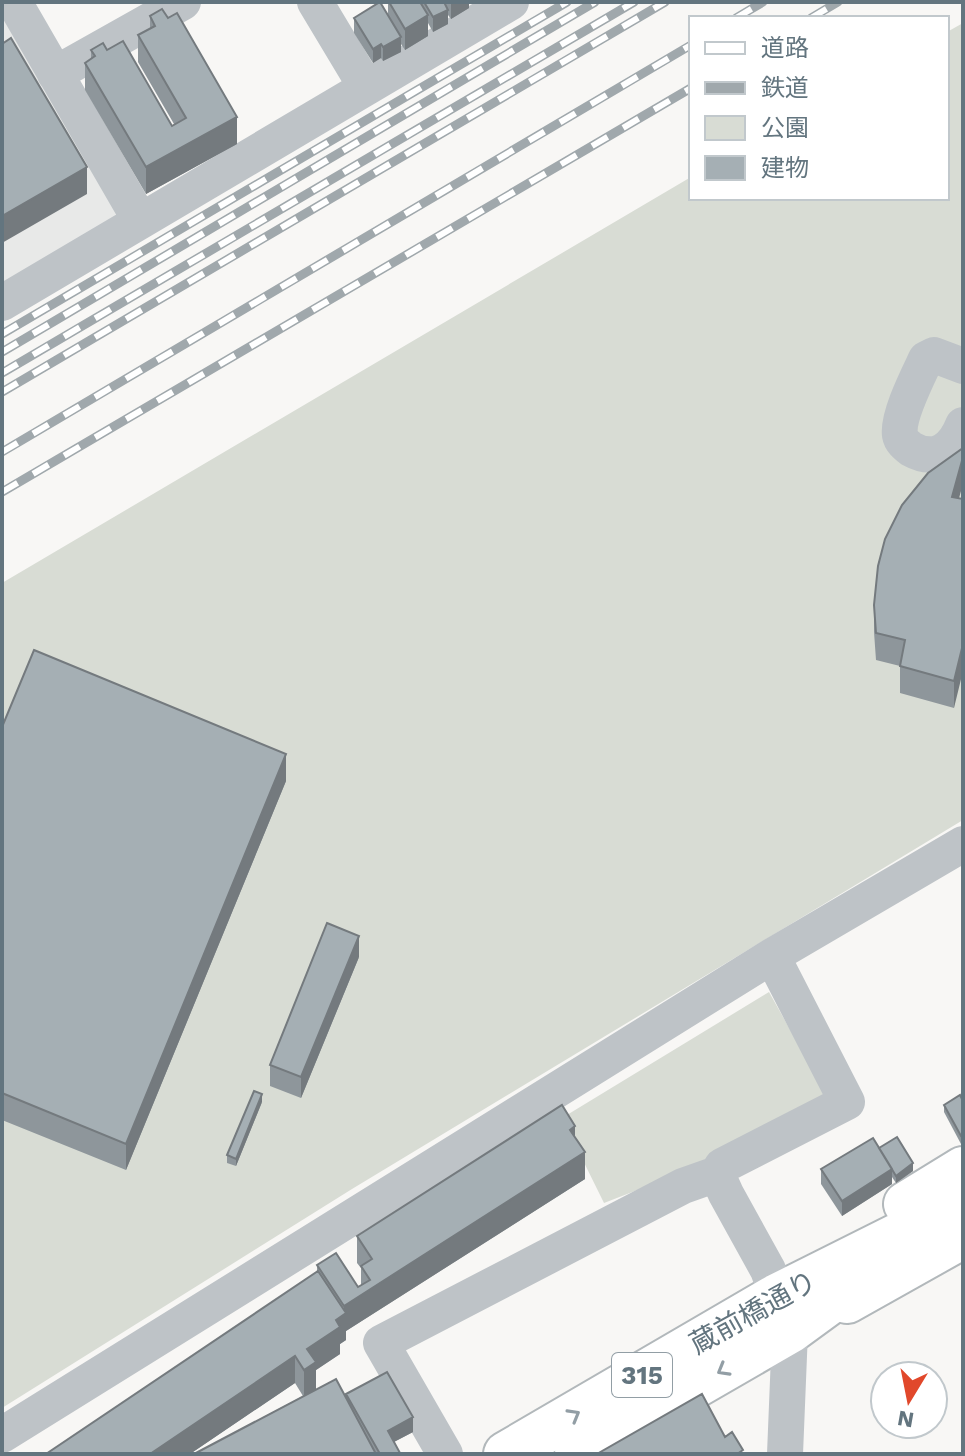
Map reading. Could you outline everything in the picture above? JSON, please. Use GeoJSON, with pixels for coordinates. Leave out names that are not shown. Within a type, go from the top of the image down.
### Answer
{"type":"FeatureCollection","features":[{"type":"Feature","properties":{"kind":"main road"},"geometry":{"type":"LineString","coordinates":[[784,1314],[907,1204],[963,1169]]}},
{"type":"Feature","properties":{"kind":"main road","name":"蔵前橋通り"},"geometry":{"type":"LineString","coordinates":[[577,1454],[784,1314],[963,1203]]}},
{"type":"Feature","properties":{"kind":"main road"},"geometry":{"type":"LineString","coordinates":[[784,1314],[963,1236]]}},
{"type":"Feature","properties":{"kind":"main road","name":"蔵前橋通り"},"geometry":{"type":"LineString","coordinates":[[506,1454],[784,1314]]}},
{"type":"Feature","properties":{"kind":"street"},"geometry":{"type":"LineString","coordinates":[[14,2],[140,220]]}},
{"type":"Feature","properties":{"kind":"street"},"geometry":{"type":"LineString","coordinates":[[55,74],[183,2]]}},
{"type":"Feature","properties":{"kind":"street"},"geometry":{"type":"LineString","coordinates":[[315,2],[366,87]]}},
{"type":"Feature","properties":{"kind":"street"},"geometry":{"type":"LineString","coordinates":[[2,303],[511,2]]}},
{"type":"Feature","properties":{"kind":"street"},"geometry":{"type":"LineString","coordinates":[[958,440],[932,456],[919,453],[900,438],[900,423],[926,359],[934,355],[963,366]]}},
{"type":"Feature","properties":{"kind":"street"},"geometry":{"type":"LineString","coordinates":[[2,1435],[772,956],[959,857]]}},
{"type":"Feature","properties":{"kind":"street"},"geometry":{"type":"LineString","coordinates":[[445,1454],[381,1343],[683,1186],[717,1174],[722,1166],[847,1102],[772,956]]}},
{"type":"Feature","properties":{"kind":"street"},"geometry":{"type":"LineString","coordinates":[[717,1174],[768,1270],[784,1314],[785,1454]]}},
{"type":"Feature","properties":{"kind":"shaded area"},"geometry":{"type":"Polygon","coordinates":[[[2,14],[118,209],[114,219],[2,284],[2,14]]]}},
{"type":"Feature","properties":{"kind":"green space"},"geometry":{"type":"Polygon","coordinates":[[[963,23],[963,820],[352,1189],[2,1408],[2,583],[689,178],[689,200],[949,200],[949,31],[963,23]]]}},
{"type":"Feature","properties":{"kind":"green space"},"geometry":{"type":"Polygon","coordinates":[[[769,992],[829,1099],[725,1156],[604,1203],[562,1118],[769,992]]]}},
{"type":"Feature","properties":{"kind":"building"},"geometry":{"type":"Polygon","coordinates":[[[380,2],[401,37],[373,49],[354,18],[380,2]]]}},
{"type":"Feature","properties":{"kind":"building"},"geometry":{"type":"Polygon","coordinates":[[[389,2],[420,2],[428,15],[405,29],[389,2]]]}},
{"type":"Feature","properties":{"kind":"building"},"geometry":{"type":"Polygon","coordinates":[[[424,2],[444,2],[448,10],[433,17],[424,2]]]}},
{"type":"Feature","properties":{"kind":"building"},"geometry":{"type":"Polygon","coordinates":[[[162,9],[168,18],[177,13],[237,117],[146,167],[85,63],[95,56],[91,50],[103,43],[107,50],[123,41],[172,126],[186,118],[138,35],[155,26],[150,16],[162,9]]]}},
{"type":"Feature","properties":{"kind":"building"},"geometry":{"type":"Polygon","coordinates":[[[11,38],[87,167],[2,216],[2,44],[11,38]]]}},
{"type":"Feature","properties":{"kind":"building"},"geometry":{"type":"Polygon","coordinates":[[[963,448],[952,497],[963,499],[963,644],[954,681],[900,666],[905,640],[876,633],[874,605],[878,566],[885,539],[902,505],[928,473],[963,448]]]}},
{"type":"Feature","properties":{"kind":"building"},"geometry":{"type":"Polygon","coordinates":[[[34,650],[286,754],[126,1144],[2,1093],[2,727],[34,650]]]}},
{"type":"Feature","properties":{"kind":"building"},"geometry":{"type":"Polygon","coordinates":[[[327,923],[359,936],[301,1077],[270,1065],[327,923]]]}},
{"type":"Feature","properties":{"kind":"building"},"geometry":{"type":"Polygon","coordinates":[[[254,1091],[262,1094],[236,1159],[227,1155],[254,1091]]]}},
{"type":"Feature","properties":{"kind":"building"},"geometry":{"type":"Polygon","coordinates":[[[960,1095],[963,1101],[961,1136],[944,1105],[960,1095]]]}},
{"type":"Feature","properties":{"kind":"building"},"geometry":{"type":"Polygon","coordinates":[[[562,1105],[575,1126],[570,1130],[585,1152],[344,1306],[317,1265],[336,1253],[358,1287],[370,1280],[361,1266],[372,1259],[357,1236],[562,1105]]]}},
{"type":"Feature","properties":{"kind":"building"},"geometry":{"type":"Polygon","coordinates":[[[897,1137],[913,1163],[896,1176],[879,1148],[897,1137]]]}},
{"type":"Feature","properties":{"kind":"building"},"geometry":{"type":"Polygon","coordinates":[[[873,1138],[892,1169],[842,1201],[821,1169],[873,1138]]]}},
{"type":"Feature","properties":{"kind":"building"},"geometry":{"type":"Polygon","coordinates":[[[318,1271],[346,1313],[336,1320],[340,1327],[307,1349],[316,1362],[304,1370],[295,1356],[150,1454],[46,1454],[318,1271]]]}},
{"type":"Feature","properties":{"kind":"building"},"geometry":{"type":"Polygon","coordinates":[[[387,1372],[413,1417],[388,1431],[398,1454],[380,1454],[346,1394],[387,1372]]]}},
{"type":"Feature","properties":{"kind":"building"},"geometry":{"type":"Polygon","coordinates":[[[336,1379],[376,1454],[194,1454],[336,1379]]]}},
{"type":"Feature","properties":{"kind":"building"},"geometry":{"type":"Polygon","coordinates":[[[702,1394],[725,1437],[732,1432],[743,1450],[737,1454],[597,1454],[702,1394]]]}},
{"type":"Feature","properties":{"kind":"railway"},"geometry":{"type":"LineString","coordinates":[[2,334],[567,2]]}},
{"type":"Feature","properties":{"kind":"railway"},"geometry":{"type":"LineString","coordinates":[[2,352],[595,2]]}},
{"type":"Feature","properties":{"kind":"railway"},"geometry":{"type":"LineString","coordinates":[[2,373],[634,2]]}},
{"type":"Feature","properties":{"kind":"railway"},"geometry":{"type":"LineString","coordinates":[[2,392],[665,2]]}},
{"type":"Feature","properties":{"kind":"railway"},"geometry":{"type":"LineString","coordinates":[[739,16],[763,2]]}},
{"type":"Feature","properties":{"kind":"railway"},"geometry":{"type":"LineString","coordinates":[[814,16],[838,2]]}},
{"type":"Feature","properties":{"kind":"railway"},"geometry":{"type":"LineString","coordinates":[[2,452],[689,46]]}},
{"type":"Feature","properties":{"kind":"railway"},"geometry":{"type":"LineString","coordinates":[[2,492],[689,89]]}}]}
